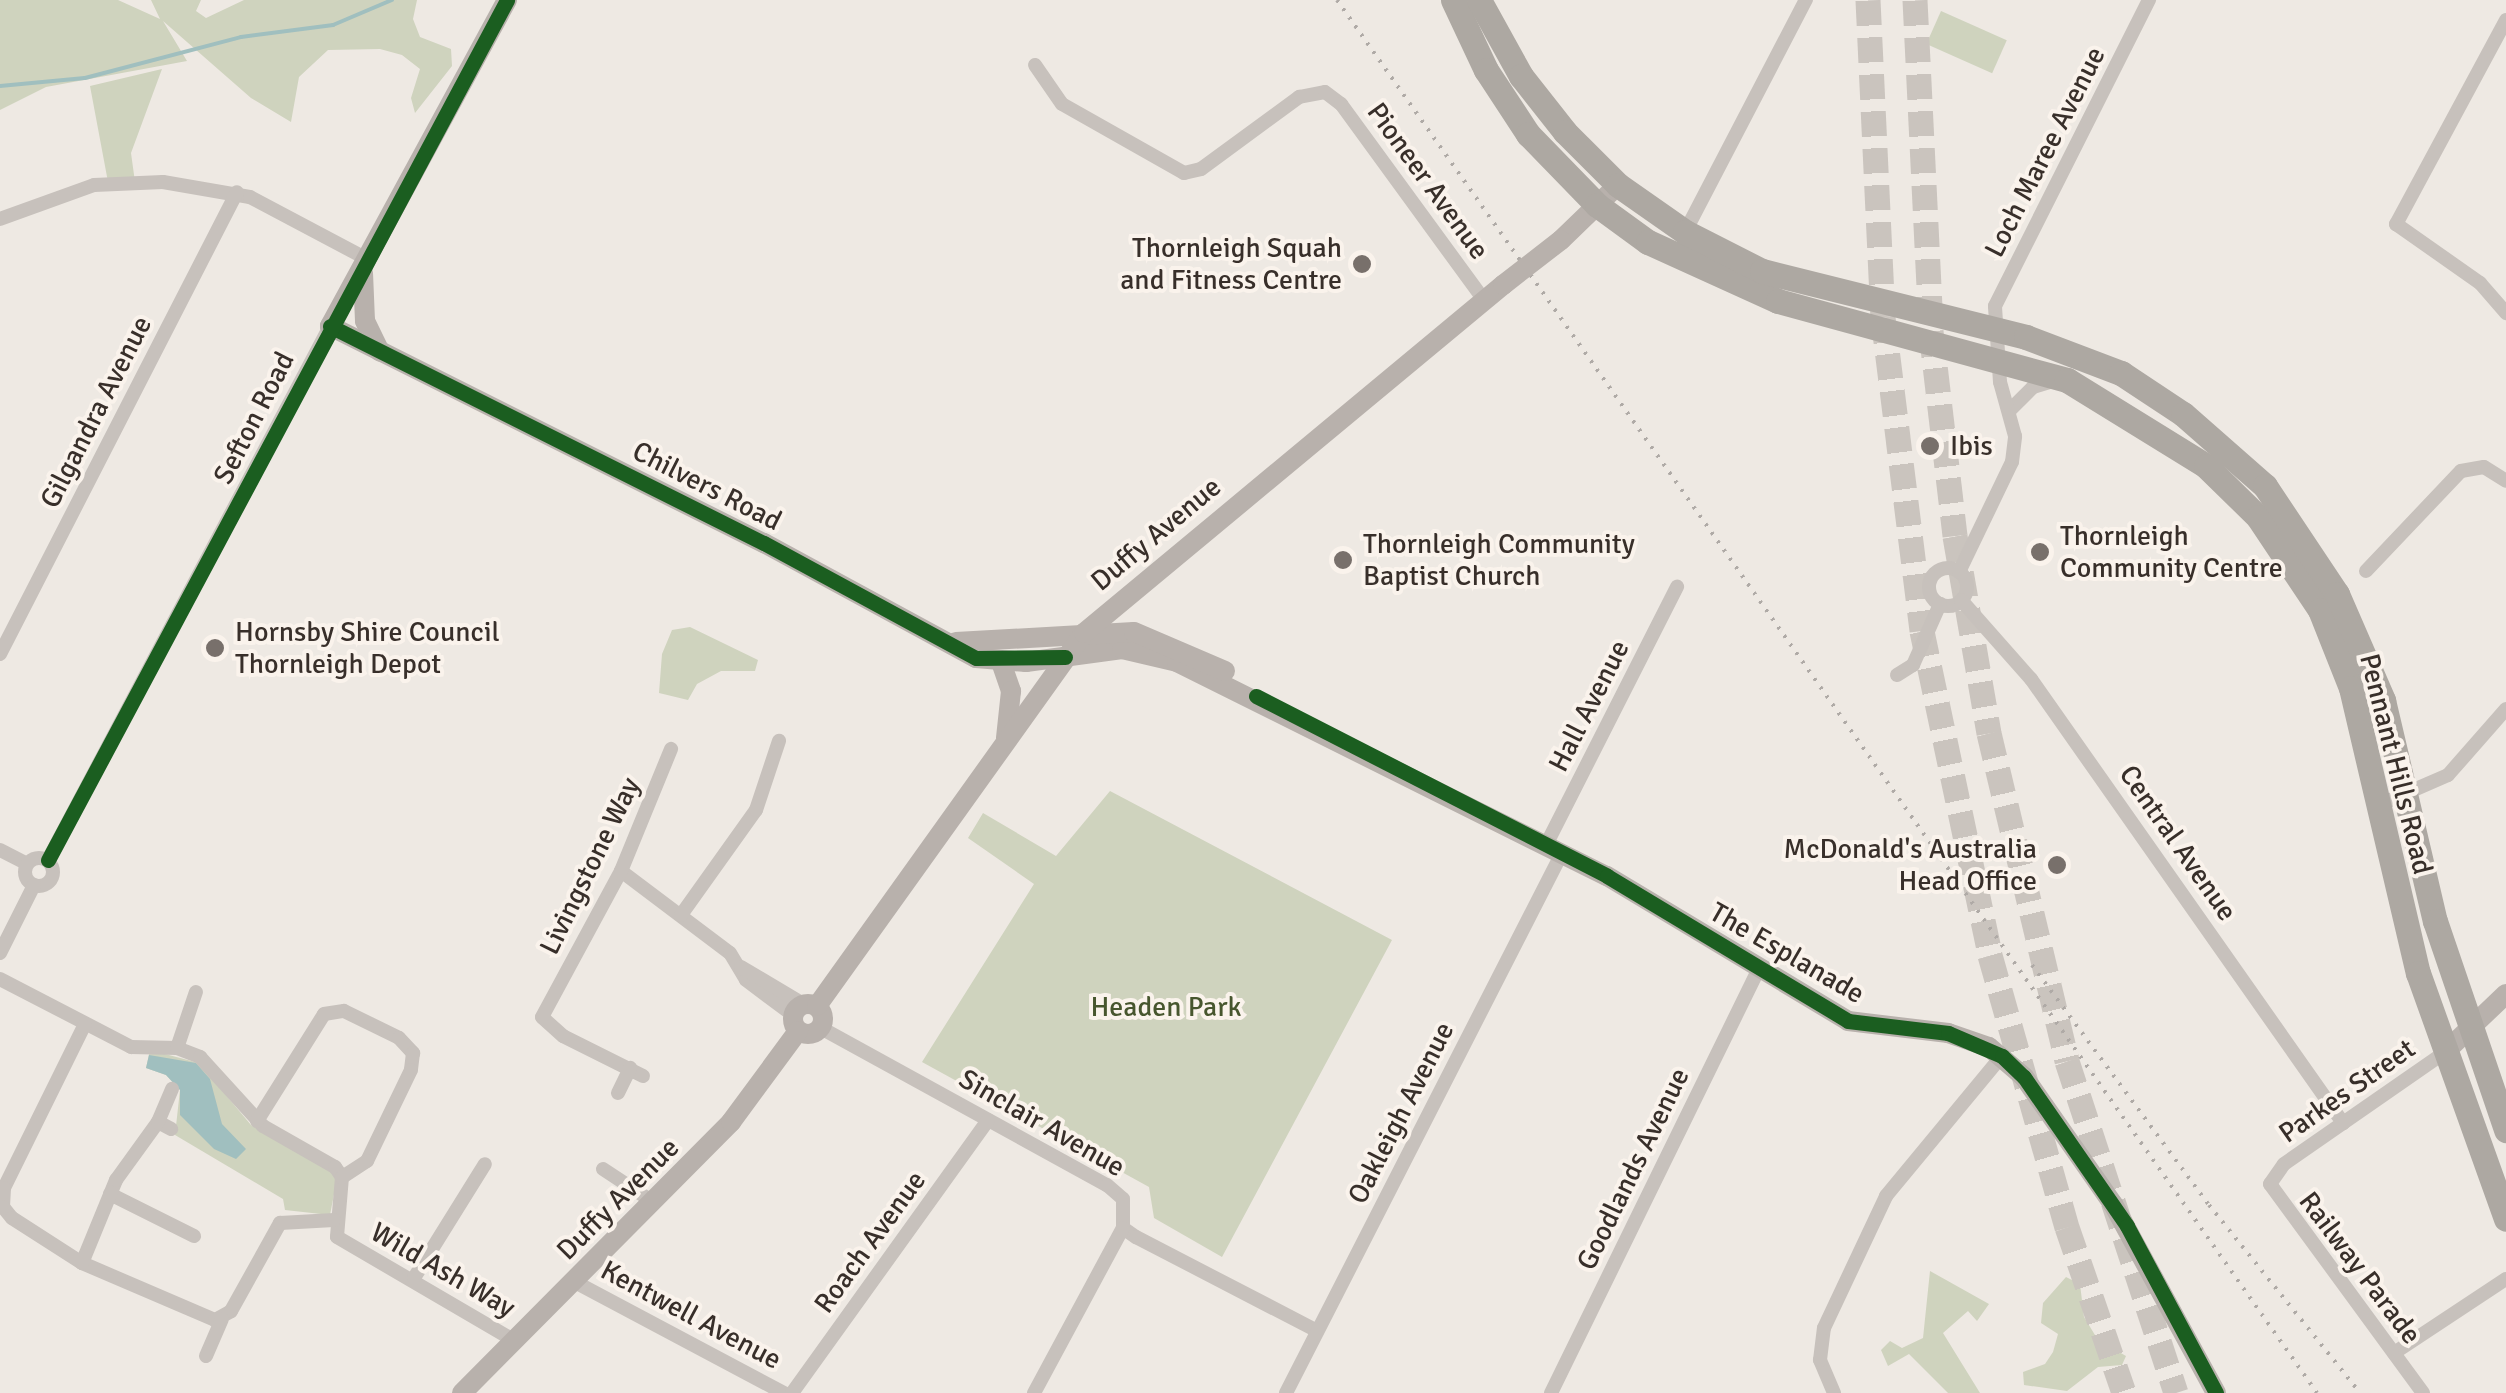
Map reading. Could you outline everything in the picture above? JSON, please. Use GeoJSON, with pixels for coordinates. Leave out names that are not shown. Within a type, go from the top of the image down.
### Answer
{"type":"FeatureCollection","features":[{"type":"Feature","properties":{"kind":"highway","name":"Pennant Hills Road"},"geometry":{"type":"LineString","coordinates":[[1453,0],[1503,100],[1596,206],[1669,254],[1751,292],[1998,356],[2066,380],[2206,466],[2281,546],[2336,646],[2379,805],[2404,924],[2506,1220]]}},
{"type":"Feature","properties":{"kind":"highway","name":"Pennant Hills Road"},"geometry":{"type":"LineString","coordinates":[[1479,0],[1541,103],[1618,184],[1685,232],[1762,271],[1996,329],[2120,373],[2183,414],[2265,486],[2295,522],[2356,630],[2393,730],[2435,921],[2506,1130]]}},
{"type":"Feature","properties":{"kind":"main road","name":"Sefton Road"},"geometry":{"type":"LineString","coordinates":[[330,326],[508,0]]}},
{"type":"Feature","properties":{"kind":"main road","name":"Duffy Avenue"},"geometry":{"type":"LineString","coordinates":[[462,1393],[731,1122],[1084,633],[1482,299],[1560,240],[1618,184]]}},
{"type":"Feature","properties":{"kind":"main road","name":"Sefton Road"},"geometry":{"type":"LineString","coordinates":[[366,258],[361,301],[380,352]]}},
{"type":"Feature","properties":{"kind":"main road","name":"Chilvers Road"},"geometry":{"type":"LineString","coordinates":[[330,326],[956,642],[976,658],[1001,662],[1065,658]]}},
{"type":"Feature","properties":{"kind":"main road","name":"The Esplanade"},"geometry":{"type":"LineString","coordinates":[[1084,633],[1134,632],[1165,641],[1244,682],[1256,696]]}},
{"type":"Feature","properties":{"kind":"main road","name":"Chilvers Road"},"geometry":{"type":"LineString","coordinates":[[956,642],[1084,633]]}},
{"type":"Feature","properties":{"kind":"main road"},"geometry":{"type":"LineString","coordinates":[[1084,633],[1122,649]]}},
{"type":"Feature","properties":{"kind":"main road"},"geometry":{"type":"LineString","coordinates":[[1024,639],[1065,658]]}},
{"type":"Feature","properties":{"kind":"main road","name":"The Esplanade"},"geometry":{"type":"LineString","coordinates":[[1065,658],[1122,649],[1164,657],[1256,696],[1553,851],[1848,1022],[1948,1033],[2002,1056],[2024,1077],[2127,1226],[2216,1393]]}},
{"type":"Feature","properties":{"kind":"main road"},"geometry":{"type":"LineString","coordinates":[[1001,662],[1011,691],[1006,740]]}},
{"type":"Feature","properties":{"kind":"main road"},"geometry":{"type":"LineString","coordinates":[[2445,1052],[2506,994]]}},
{"type":"Feature","properties":{"kind":"street"},"geometry":{"type":"LineString","coordinates":[[1685,232],[1806,0]]}},
{"type":"Feature","properties":{"kind":"street","name":"Loch Maree Avenue"},"geometry":{"type":"LineString","coordinates":[[1996,329],[1995,306],[2149,0]]}},
{"type":"Feature","properties":{"kind":"street"},"geometry":{"type":"LineString","coordinates":[[2506,20],[2396,224],[2480,283],[2506,313]]}},
{"type":"Feature","properties":{"kind":"street","name":"Pioneer Avenue"},"geometry":{"type":"LineString","coordinates":[[1035,65],[1062,104],[1184,173],[1202,169],[1299,96],[1325,92],[1342,104],[1482,299]]}},
{"type":"Feature","properties":{"kind":"street"},"geometry":{"type":"LineString","coordinates":[[0,219],[108,182],[237,192],[366,258]]}},
{"type":"Feature","properties":{"kind":"street","name":"Gilgandra Avenue"},"geometry":{"type":"LineString","coordinates":[[0,654],[237,192]]}},
{"type":"Feature","properties":{"kind":"street","name":"Sefton Road"},"geometry":{"type":"LineString","coordinates":[[34,885],[53,876],[48,860],[330,326]]}},
{"type":"Feature","properties":{"kind":"street"},"geometry":{"type":"LineString","coordinates":[[1959,572],[2012,462],[2012,409],[1998,356],[1996,329]]}},
{"type":"Feature","properties":{"kind":"street"},"geometry":{"type":"LineString","coordinates":[[2012,409],[2033,387],[2066,380]]}},
{"type":"Feature","properties":{"kind":"street"},"geometry":{"type":"LineString","coordinates":[[2366,571],[2460,471],[2484,467],[2506,481]]}},
{"type":"Feature","properties":{"kind":"street"},"geometry":{"type":"LineString","coordinates":[[1944,568],[1959,572],[1966,586],[1961,600],[1940,604],[1932,596],[1931,579],[1944,568]]}},
{"type":"Feature","properties":{"kind":"street","name":"Hall Avenue"},"geometry":{"type":"LineString","coordinates":[[1553,851],[1676,587]]}},
{"type":"Feature","properties":{"kind":"street","name":"Central Avenue"},"geometry":{"type":"LineString","coordinates":[[1961,600],[2031,679],[2343,1122]]}},
{"type":"Feature","properties":{"kind":"street"},"geometry":{"type":"LineString","coordinates":[[1897,674],[1913,664],[1940,604]]}},
{"type":"Feature","properties":{"kind":"street"},"geometry":{"type":"LineString","coordinates":[[2379,805],[2408,798],[2448,776],[2506,709]]}},
{"type":"Feature","properties":{"kind":"street"},"geometry":{"type":"LineString","coordinates":[[681,914],[756,810],[779,740]]}},
{"type":"Feature","properties":{"kind":"street","name":"Livingstone Way"},"geometry":{"type":"LineString","coordinates":[[618,1093],[636,1072],[564,1036],[542,1017],[621,871],[670,749]]}},
{"type":"Feature","properties":{"kind":"street"},"geometry":{"type":"LineString","coordinates":[[0,850],[27,864],[48,860]]}},
{"type":"Feature","properties":{"kind":"street","name":"Oakleigh Avenue"},"geometry":{"type":"LineString","coordinates":[[1286,1393],[1553,851]]}},
{"type":"Feature","properties":{"kind":"street"},"geometry":{"type":"LineString","coordinates":[[0,953],[34,885],[27,864]]}},
{"type":"Feature","properties":{"kind":"street","name":"Sinclair Avenue"},"geometry":{"type":"LineString","coordinates":[[621,871],[681,914],[740,967],[746,980],[1117,1192],[1127,1209],[1123,1228]]}},
{"type":"Feature","properties":{"kind":"street","name":"Goodlands Avenue"},"geometry":{"type":"LineString","coordinates":[[1551,1393],[1760,968]]}},
{"type":"Feature","properties":{"kind":"street"},"geometry":{"type":"LineString","coordinates":[[0,979],[131,1046],[177,1048],[205,1062],[257,1121],[327,1159],[342,1177],[366,1160],[412,1070],[413,1053],[399,1038],[344,1011],[324,1014],[257,1121]]}},
{"type":"Feature","properties":{"kind":"street"},"geometry":{"type":"LineString","coordinates":[[177,1048],[196,992]]}},
{"type":"Feature","properties":{"kind":"street"},"geometry":{"type":"LineString","coordinates":[[85,1024],[20,1151],[2,1208],[82,1262],[207,1318],[222,1319]]}},
{"type":"Feature","properties":{"kind":"street","name":"Parkes Street"},"geometry":{"type":"LineString","coordinates":[[2276,1170],[2445,1052]]}},
{"type":"Feature","properties":{"kind":"street"},"geometry":{"type":"LineString","coordinates":[[1834,1393],[1820,1360],[1824,1328],[1886,1196],[2002,1056]]}},
{"type":"Feature","properties":{"kind":"street"},"geometry":{"type":"LineString","coordinates":[[82,1262],[110,1194],[164,1125],[172,1089]]}},
{"type":"Feature","properties":{"kind":"street","name":"Roach Avenue"},"geometry":{"type":"LineString","coordinates":[[792,1393],[988,1120]]}},
{"type":"Feature","properties":{"kind":"street"},"geometry":{"type":"LineString","coordinates":[[414,1278],[485,1164]]}},
{"type":"Feature","properties":{"kind":"street"},"geometry":{"type":"LineString","coordinates":[[603,1169],[653,1202]]}},
{"type":"Feature","properties":{"kind":"street","name":"Railway Parade"},"geometry":{"type":"LineString","coordinates":[[2276,1170],[2270,1184],[2274,1198],[2348,1285],[2423,1393]]}},
{"type":"Feature","properties":{"kind":"street","name":"Wild Ash Way"},"geometry":{"type":"LineString","coordinates":[[342,1177],[334,1220],[344,1242],[414,1278],[515,1341]]}},
{"type":"Feature","properties":{"kind":"street"},"geometry":{"type":"LineString","coordinates":[[110,1194],[194,1236]]}},
{"type":"Feature","properties":{"kind":"street"},"geometry":{"type":"LineString","coordinates":[[206,1356],[222,1319],[280,1223],[334,1220]]}},
{"type":"Feature","properties":{"kind":"street"},"geometry":{"type":"LineString","coordinates":[[1034,1393],[1123,1228],[1317,1331]]}},
{"type":"Feature","properties":{"kind":"street"},"geometry":{"type":"LineString","coordinates":[[2394,1354],[2506,1279]]}},
{"type":"Feature","properties":{"kind":"street","name":"Kentwell Avenue"},"geometry":{"type":"LineString","coordinates":[[574,1282],[784,1393]]}},
{"type":"Feature","properties":{"kind":"green space"},"geometry":{"type":"Polygon","coordinates":[[[0,0],[118,0],[160,19],[151,0],[201,0],[196,11],[206,18],[244,0],[417,0],[413,19],[420,37],[451,49],[452,66],[415,113],[411,98],[420,69],[402,55],[380,49],[328,50],[299,77],[291,122],[251,98],[163,21],[187,61],[46,87],[0,110],[0,0]]]}},
{"type":"Feature","properties":{"kind":"green space"},"geometry":{"type":"Polygon","coordinates":[[[1941,11],[2007,40],[1992,73],[1926,44],[1941,11]]]}},
{"type":"Feature","properties":{"kind":"green space"},"geometry":{"type":"Polygon","coordinates":[[[162,69],[131,153],[135,182],[108,182],[90,86],[162,69]]]}},
{"type":"Feature","properties":{"kind":"green space"},"geometry":{"type":"Polygon","coordinates":[[[690,627],[758,660],[755,671],[721,671],[697,684],[688,700],[659,693],[662,654],[672,630],[690,627]]]}},
{"type":"Feature","properties":{"kind":"green space","name":"Headen Park"},"geometry":{"type":"Polygon","coordinates":[[[1110,791],[1392,940],[1222,1257],[1154,1218],[1149,1187],[922,1062],[1034,884],[968,838],[983,813],[1056,856],[1110,791]]]}},
{"type":"Feature","properties":{"kind":"green space"},"geometry":{"type":"Polygon","coordinates":[[[150,1050],[199,1063],[251,1125],[338,1173],[330,1215],[285,1210],[283,1199],[175,1135],[180,1090],[166,1075],[146,1068],[150,1050]]]}},
{"type":"Feature","properties":{"kind":"green space"},"geometry":{"type":"Polygon","coordinates":[[[1930,1271],[1989,1304],[1977,1321],[1968,1311],[1943,1333],[1980,1393],[1948,1393],[1909,1354],[1888,1366],[1881,1350],[1890,1341],[1902,1348],[1923,1338],[1930,1271]]]}},
{"type":"Feature","properties":{"kind":"green space"},"geometry":{"type":"Polygon","coordinates":[[[2066,1277],[2080,1284],[2084,1317],[2098,1340],[2126,1356],[2122,1365],[2098,1367],[2067,1391],[2024,1385],[2023,1372],[2045,1364],[2053,1352],[2058,1334],[2041,1323],[2043,1303],[2066,1277]]]}},
{"type":"Feature","properties":{"kind":"water"},"geometry":{"type":"Polygon","coordinates":[[[149,1055],[196,1063],[210,1079],[222,1124],[246,1149],[236,1159],[214,1149],[180,1115],[180,1090],[166,1075],[146,1068],[149,1055]]]}},
{"type":"Feature","properties":{"kind":"waterway"},"geometry":{"type":"LineString","coordinates":[[0,86],[85,78],[241,37],[333,25],[392,0]]}},
{"type":"Feature","properties":{"kind":"tunnel"},"geometry":{"type":"LineString","coordinates":[[1868,0],[1883,317],[1922,631],[1990,955],[2067,1227],[2124,1393]]}},
{"type":"Feature","properties":{"kind":"tunnel"},"geometry":{"type":"LineString","coordinates":[[1915,0],[1931,331],[1955,536],[1989,733],[2067,1061],[2176,1393]]}},
{"type":"Feature","properties":{"kind":"railway"},"geometry":{"type":"LineString","coordinates":[[1337,0],[2317,1393]]}},
{"type":"Feature","properties":{"kind":"railway"},"geometry":{"type":"LineString","coordinates":[[2032,965],[2209,1205],[2360,1393]]}},
{"type":"Feature","properties":{"kind":"cycle path"},"geometry":{"type":"LineString","coordinates":[[48,860],[507,0]]}},
{"type":"Feature","properties":{"kind":"cycle path"},"geometry":{"type":"LineString","coordinates":[[330,326],[764,543],[976,658],[1065,657]]}},
{"type":"Feature","properties":{"kind":"cycle path"},"geometry":{"type":"LineString","coordinates":[[1256,696],[1607,876],[1848,1021],[1948,1033],[2002,1056],[2024,1077],[2127,1226],[2216,1393]]}},
{"type":"Feature","properties":{"kind":"place","name":"Thornleigh Squah and Fitness Centre"},"geometry":{"type":"Point","coordinates":[1362,264]}},
{"type":"Feature","properties":{"kind":"place","name":"Ibis"},"geometry":{"type":"Point","coordinates":[1930,446]}},
{"type":"Feature","properties":{"kind":"place","name":"Thornleigh Community Centre"},"geometry":{"type":"Point","coordinates":[2040,552]}},
{"type":"Feature","properties":{"kind":"place","name":"Thornleigh Community Baptist Church"},"geometry":{"type":"Point","coordinates":[1343,560]}},
{"type":"Feature","properties":{"kind":"place","name":"Hornsby Shire Council Thornleigh Depot"},"geometry":{"type":"Point","coordinates":[215,648]}},
{"type":"Feature","properties":{"kind":"place","name":"McDonald's Australia Head Office"},"geometry":{"type":"Point","coordinates":[2057,865]}}]}
